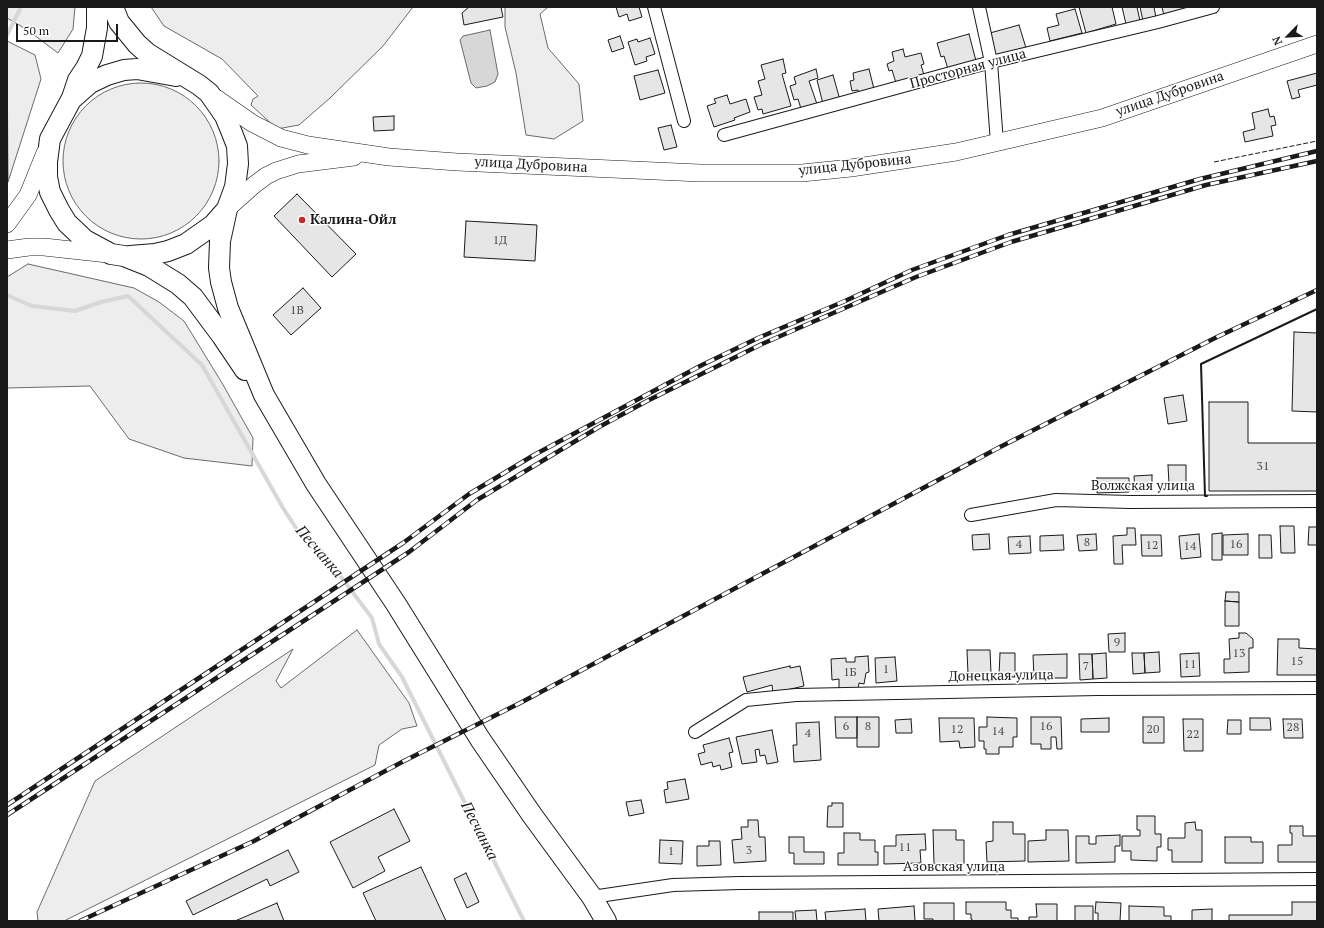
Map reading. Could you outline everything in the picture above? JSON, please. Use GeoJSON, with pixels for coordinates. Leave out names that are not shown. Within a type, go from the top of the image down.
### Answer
{"type":"FeatureCollection","features":[{"type":"Feature","properties":{"kind":"highway"},"geometry":{"type":"LineString","coordinates":[[97,7],[92,56],[78,80],[72,98],[50,139],[47,177],[50,192],[59,210],[67,223],[85,240],[118,255],[149,266],[178,284],[192,297],[264,395],[316,484],[396,604],[480,739],[532,815],[592,897],[606,921]]}},
{"type":"Feature","properties":{"kind":"highway"},"geometry":{"type":"LineString","coordinates":[[113,7],[119,22],[137,44],[147,53],[190,79],[209,93],[225,116],[236,146],[238,164],[235,187],[227,209],[220,241],[219,268],[228,308],[264,395]]}},
{"type":"Feature","properties":{"kind":"highway"},"geometry":{"type":"LineString","coordinates":[[72,98],[90,83],[107,75],[124,70],[137,69],[190,79]]}},
{"type":"Feature","properties":{"kind":"highway"},"geometry":{"type":"LineString","coordinates":[[118,255],[161,253],[186,244],[213,224],[227,209]]}},
{"type":"Feature","properties":{"kind":"main road","name":"улица Дубровина"},"geometry":{"type":"LineString","coordinates":[[376,155],[457,162],[692,173],[802,172],[851,168],[956,152],[1102,118],[1317,44]]}},
{"type":"Feature","properties":{"kind":"main road"},"geometry":{"type":"LineString","coordinates":[[209,93],[246,120],[281,138],[308,145],[376,155]]}},
{"type":"Feature","properties":{"kind":"main road"},"geometry":{"type":"LineString","coordinates":[[7,224],[28,195],[50,139]]}},
{"type":"Feature","properties":{"kind":"main road"},"geometry":{"type":"LineString","coordinates":[[227,209],[266,176],[287,167],[298,164],[376,155]]}},
{"type":"Feature","properties":{"kind":"main road"},"geometry":{"type":"LineString","coordinates":[[7,250],[29,247],[44,247],[118,255]]}},
{"type":"Feature","properties":{"kind":"street"},"geometry":{"type":"LineString","coordinates":[[654,7],[684,121]]}},
{"type":"Feature","properties":{"kind":"street"},"geometry":{"type":"LineString","coordinates":[[979,7],[991,62],[997,143]]}},
{"type":"Feature","properties":{"kind":"street","name":"Просторная улица"},"geometry":{"type":"LineString","coordinates":[[724,135],[991,62],[1158,22],[1213,7]]}},
{"type":"Feature","properties":{"kind":"street","name":"Волжская улица"},"geometry":{"type":"LineString","coordinates":[[971,515],[1056,500],[1130,502],[1317,501]]}},
{"type":"Feature","properties":{"kind":"street","name":"Донецкая улица"},"geometry":{"type":"LineString","coordinates":[[694,732],[746,700],[796,695],[1090,689],[1317,688]]}},
{"type":"Feature","properties":{"kind":"street","name":"Азовская улица"},"geometry":{"type":"LineString","coordinates":[[592,897],[674,885],[740,883],[1317,879]]}},
{"type":"Feature","properties":{"kind":"shaded area"},"geometry":{"type":"Polygon","coordinates":[[[7,7],[75,7],[73,29],[58,53],[26,29],[7,18],[7,7]]]}},
{"type":"Feature","properties":{"kind":"shaded area"},"geometry":{"type":"Polygon","coordinates":[[[151,7],[413,7],[383,46],[330,98],[299,125],[277,129],[251,105],[253,99],[258,96],[222,59],[164,26],[151,7]]]}},
{"type":"Feature","properties":{"kind":"shaded area"},"geometry":{"type":"Polygon","coordinates":[[[505,7],[548,7],[540,14],[548,48],[579,84],[583,121],[554,139],[526,135],[516,73],[505,27],[505,7]]]}},
{"type":"Feature","properties":{"kind":"shaded area"},"geometry":{"type":"Polygon","coordinates":[[[490,30],[498,74],[495,82],[487,86],[476,88],[471,83],[460,40],[463,36],[490,30]]]}},
{"type":"Feature","properties":{"kind":"shaded area"},"geometry":{"type":"Polygon","coordinates":[[[7,41],[35,55],[41,79],[8,182],[7,41]]]}},
{"type":"Feature","properties":{"kind":"shaded area"},"geometry":{"type":"Polygon","coordinates":[[[133,83],[149,83],[164,86],[178,92],[191,100],[202,111],[216,138],[219,161],[218,176],[210,198],[202,211],[191,222],[164,236],[149,239],[133,239],[118,236],[104,230],[91,222],[80,211],[66,184],[63,169],[63,153],[66,138],[72,124],[80,111],[91,100],[118,86],[133,83]]]}},
{"type":"Feature","properties":{"kind":"shaded area"},"geometry":{"type":"Polygon","coordinates":[[[28,264],[134,288],[159,302],[184,321],[222,383],[253,438],[252,466],[184,458],[129,439],[90,386],[7,388],[7,277],[28,264]]]}},
{"type":"Feature","properties":{"kind":"shaded area"},"geometry":{"type":"Polygon","coordinates":[[[357,630],[409,703],[417,726],[402,729],[379,745],[375,765],[64,921],[38,921],[37,912],[95,781],[293,649],[276,681],[281,688],[357,630]]]}},
{"type":"Feature","properties":{"kind":"building"},"geometry":{"type":"Polygon","coordinates":[[[469,7],[501,7],[503,17],[464,25],[462,13],[469,7]]]}},
{"type":"Feature","properties":{"kind":"building"},"geometry":{"type":"Polygon","coordinates":[[[616,7],[639,7],[642,17],[629,21],[627,14],[619,17],[616,7]]]}},
{"type":"Feature","properties":{"kind":"building"},"geometry":{"type":"Polygon","coordinates":[[[1079,7],[1112,7],[1116,24],[1086,33],[1079,7]]]}},
{"type":"Feature","properties":{"kind":"building"},"geometry":{"type":"Polygon","coordinates":[[[1122,7],[1137,7],[1140,21],[1126,24],[1122,7]]]}},
{"type":"Feature","properties":{"kind":"building"},"geometry":{"type":"Polygon","coordinates":[[[1140,7],[1154,7],[1156,18],[1143,21],[1140,7]]]}},
{"type":"Feature","properties":{"kind":"building"},"geometry":{"type":"Polygon","coordinates":[[[1162,7],[1189,7],[1190,10],[1164,16],[1162,7]]]}},
{"type":"Feature","properties":{"kind":"building"},"geometry":{"type":"Polygon","coordinates":[[[1075,9],[1082,33],[1050,41],[1047,28],[1059,25],[1056,14],[1075,9]]]}},
{"type":"Feature","properties":{"kind":"building"},"geometry":{"type":"Polygon","coordinates":[[[1019,25],[1026,48],[996,56],[990,33],[1019,25]]]}},
{"type":"Feature","properties":{"kind":"building"},"geometry":{"type":"Polygon","coordinates":[[[969,34],[976,61],[948,69],[944,56],[941,57],[937,43],[969,34]]]}},
{"type":"Feature","properties":{"kind":"building"},"geometry":{"type":"Polygon","coordinates":[[[620,36],[624,48],[612,52],[608,40],[620,36]]]}},
{"type":"Feature","properties":{"kind":"building"},"geometry":{"type":"Polygon","coordinates":[[[650,38],[655,54],[646,57],[647,61],[635,65],[628,42],[637,39],[638,42],[650,38]]]}},
{"type":"Feature","properties":{"kind":"building"},"geometry":{"type":"Polygon","coordinates":[[[903,49],[905,57],[921,53],[924,64],[921,65],[924,75],[896,83],[892,70],[889,71],[887,64],[894,61],[892,52],[903,49]]]}},
{"type":"Feature","properties":{"kind":"building"},"geometry":{"type":"Polygon","coordinates":[[[783,59],[786,73],[782,74],[791,106],[763,114],[762,109],[758,110],[754,97],[762,95],[758,81],[765,79],[761,65],[783,59]]]}},
{"type":"Feature","properties":{"kind":"building"},"geometry":{"type":"Polygon","coordinates":[[[816,69],[818,78],[809,81],[818,107],[802,112],[798,99],[794,100],[790,86],[796,84],[794,77],[816,69]]]}},
{"type":"Feature","properties":{"kind":"building"},"geometry":{"type":"Polygon","coordinates":[[[869,69],[874,89],[859,93],[858,90],[852,91],[850,81],[854,80],[853,73],[869,69]]]}},
{"type":"Feature","properties":{"kind":"building"},"geometry":{"type":"Polygon","coordinates":[[[658,70],[665,93],[640,100],[634,76],[658,70]]]}},
{"type":"Feature","properties":{"kind":"building"},"geometry":{"type":"Polygon","coordinates":[[[1317,73],[1317,85],[1298,90],[1300,97],[1292,99],[1287,81],[1317,73]]]}},
{"type":"Feature","properties":{"kind":"building"},"geometry":{"type":"Polygon","coordinates":[[[833,75],[840,100],[823,104],[817,80],[833,75]]]}},
{"type":"Feature","properties":{"kind":"building"},"geometry":{"type":"Polygon","coordinates":[[[727,95],[730,104],[746,99],[750,112],[734,118],[735,120],[714,127],[707,106],[716,103],[714,99],[727,95]]]}},
{"type":"Feature","properties":{"kind":"building"},"geometry":{"type":"Polygon","coordinates":[[[1268,109],[1270,117],[1274,116],[1276,125],[1271,126],[1273,136],[1245,142],[1243,132],[1255,129],[1252,113],[1268,109]]]}},
{"type":"Feature","properties":{"kind":"building"},"geometry":{"type":"Polygon","coordinates":[[[394,116],[394,130],[374,131],[373,117],[394,116]]]}},
{"type":"Feature","properties":{"kind":"building"},"geometry":{"type":"Polygon","coordinates":[[[671,125],[677,147],[664,150],[658,128],[671,125]]]}},
{"type":"Feature","properties":{"kind":"building"},"geometry":{"type":"Polygon","coordinates":[[[297,194],[356,254],[332,277],[274,216],[297,194]]]}},
{"type":"Feature","properties":{"kind":"building"},"geometry":{"type":"Polygon","coordinates":[[[466,221],[537,225],[535,261],[464,257],[466,221]]]}},
{"type":"Feature","properties":{"kind":"building"},"geometry":{"type":"Polygon","coordinates":[[[303,288],[321,308],[291,335],[273,315],[303,288]]]}},
{"type":"Feature","properties":{"kind":"building"},"geometry":{"type":"Polygon","coordinates":[[[1294,332],[1317,333],[1317,412],[1292,411],[1294,332]]]}},
{"type":"Feature","properties":{"kind":"building"},"geometry":{"type":"Polygon","coordinates":[[[1183,395],[1187,421],[1168,424],[1164,398],[1183,395]]]}},
{"type":"Feature","properties":{"kind":"building"},"geometry":{"type":"Polygon","coordinates":[[[1209,402],[1248,402],[1248,443],[1317,443],[1317,491],[1209,491],[1209,402]]]}},
{"type":"Feature","properties":{"kind":"building"},"geometry":{"type":"Polygon","coordinates":[[[1168,465],[1186,465],[1186,484],[1169,484],[1168,465]]]}},
{"type":"Feature","properties":{"kind":"building"},"geometry":{"type":"Polygon","coordinates":[[[1152,475],[1152,490],[1135,491],[1134,476],[1152,475]]]}},
{"type":"Feature","properties":{"kind":"building"},"geometry":{"type":"Polygon","coordinates":[[[1097,478],[1129,478],[1129,492],[1097,493],[1097,478]]]}},
{"type":"Feature","properties":{"kind":"building"},"geometry":{"type":"Polygon","coordinates":[[[1280,526],[1294,526],[1295,553],[1281,553],[1280,526]]]}},
{"type":"Feature","properties":{"kind":"building"},"geometry":{"type":"Polygon","coordinates":[[[1309,527],[1317,527],[1317,545],[1308,545],[1309,527]]]}},
{"type":"Feature","properties":{"kind":"building"},"geometry":{"type":"Polygon","coordinates":[[[1127,528],[1135,528],[1136,545],[1122,545],[1123,564],[1114,564],[1113,536],[1127,535],[1127,528]]]}},
{"type":"Feature","properties":{"kind":"building"},"geometry":{"type":"Polygon","coordinates":[[[1222,533],[1222,560],[1212,560],[1212,534],[1222,533]]]}},
{"type":"Feature","properties":{"kind":"building"},"geometry":{"type":"Polygon","coordinates":[[[989,534],[990,549],[973,550],[972,535],[989,534]]]}},
{"type":"Feature","properties":{"kind":"building"},"geometry":{"type":"Polygon","coordinates":[[[1096,534],[1097,550],[1079,551],[1077,535],[1096,534]]]}},
{"type":"Feature","properties":{"kind":"building"},"geometry":{"type":"Polygon","coordinates":[[[1199,534],[1201,557],[1181,559],[1179,536],[1199,534]]]}},
{"type":"Feature","properties":{"kind":"building"},"geometry":{"type":"Polygon","coordinates":[[[1248,534],[1248,555],[1223,555],[1223,535],[1248,534]]]}},
{"type":"Feature","properties":{"kind":"building"},"geometry":{"type":"Polygon","coordinates":[[[1063,535],[1064,550],[1040,551],[1040,536],[1063,535]]]}},
{"type":"Feature","properties":{"kind":"building"},"geometry":{"type":"Polygon","coordinates":[[[1141,535],[1161,535],[1162,556],[1142,556],[1141,535]]]}},
{"type":"Feature","properties":{"kind":"building"},"geometry":{"type":"Polygon","coordinates":[[[1259,535],[1271,535],[1272,558],[1259,558],[1259,535]]]}},
{"type":"Feature","properties":{"kind":"building"},"geometry":{"type":"Polygon","coordinates":[[[1030,536],[1031,553],[1009,554],[1008,537],[1030,536]]]}},
{"type":"Feature","properties":{"kind":"building"},"geometry":{"type":"Polygon","coordinates":[[[1226,592],[1239,592],[1239,602],[1225,601],[1226,592]]]}},
{"type":"Feature","properties":{"kind":"building"},"geometry":{"type":"Polygon","coordinates":[[[1225,601],[1239,602],[1239,626],[1225,626],[1225,601]]]}},
{"type":"Feature","properties":{"kind":"building"},"geometry":{"type":"Polygon","coordinates":[[[1125,633],[1125,652],[1109,652],[1108,634],[1125,633]]]}},
{"type":"Feature","properties":{"kind":"building"},"geometry":{"type":"Polygon","coordinates":[[[1239,633],[1246,633],[1253,639],[1253,648],[1249,648],[1249,672],[1224,673],[1224,659],[1230,659],[1229,639],[1239,638],[1239,633]]]}},
{"type":"Feature","properties":{"kind":"building"},"geometry":{"type":"Polygon","coordinates":[[[1278,639],[1299,639],[1299,648],[1317,649],[1317,675],[1277,675],[1278,639]]]}},
{"type":"Feature","properties":{"kind":"building"},"geometry":{"type":"Polygon","coordinates":[[[967,650],[990,650],[991,673],[968,674],[967,650]]]}},
{"type":"Feature","properties":{"kind":"building"},"geometry":{"type":"Polygon","coordinates":[[[1159,652],[1160,672],[1145,673],[1144,653],[1159,652]]]}},
{"type":"Feature","properties":{"kind":"building"},"geometry":{"type":"Polygon","coordinates":[[[1000,653],[1015,653],[1015,677],[999,676],[1000,653]]]}},
{"type":"Feature","properties":{"kind":"building"},"geometry":{"type":"Polygon","coordinates":[[[1106,653],[1107,678],[1093,679],[1092,654],[1106,653]]]}},
{"type":"Feature","properties":{"kind":"building"},"geometry":{"type":"Polygon","coordinates":[[[1132,653],[1144,653],[1145,673],[1133,674],[1132,653]]]}},
{"type":"Feature","properties":{"kind":"building"},"geometry":{"type":"Polygon","coordinates":[[[1199,653],[1200,676],[1181,677],[1180,654],[1199,653]]]}},
{"type":"Feature","properties":{"kind":"building"},"geometry":{"type":"Polygon","coordinates":[[[1067,654],[1067,678],[1034,678],[1033,655],[1067,654]]]}},
{"type":"Feature","properties":{"kind":"building"},"geometry":{"type":"Polygon","coordinates":[[[1079,654],[1092,654],[1093,679],[1080,680],[1079,654]]]}},
{"type":"Feature","properties":{"kind":"building"},"geometry":{"type":"Polygon","coordinates":[[[868,656],[869,672],[866,673],[864,684],[859,683],[858,689],[839,690],[839,679],[832,680],[831,659],[846,658],[846,662],[855,662],[855,657],[868,656]]]}},
{"type":"Feature","properties":{"kind":"building"},"geometry":{"type":"Polygon","coordinates":[[[895,657],[897,681],[876,683],[875,658],[895,657]]]}},
{"type":"Feature","properties":{"kind":"building"},"geometry":{"type":"Polygon","coordinates":[[[790,666],[790,668],[800,666],[804,686],[773,693],[772,685],[747,692],[743,677],[790,666]]]}},
{"type":"Feature","properties":{"kind":"building"},"geometry":{"type":"Polygon","coordinates":[[[835,717],[857,717],[857,738],[836,738],[835,717]]]}},
{"type":"Feature","properties":{"kind":"building"},"geometry":{"type":"Polygon","coordinates":[[[857,717],[879,717],[879,747],[857,747],[857,717]]]}},
{"type":"Feature","properties":{"kind":"building"},"geometry":{"type":"Polygon","coordinates":[[[987,717],[1017,718],[1017,737],[1013,737],[1013,747],[999,747],[999,754],[986,754],[986,749],[984,749],[984,741],[979,741],[979,727],[987,727],[987,717]]]}},
{"type":"Feature","properties":{"kind":"building"},"geometry":{"type":"Polygon","coordinates":[[[1031,717],[1061,717],[1062,749],[1057,749],[1056,737],[1051,737],[1051,749],[1041,749],[1041,744],[1031,744],[1031,717]]]}},
{"type":"Feature","properties":{"kind":"building"},"geometry":{"type":"Polygon","coordinates":[[[1143,717],[1164,717],[1164,743],[1143,743],[1143,717]]]}},
{"type":"Feature","properties":{"kind":"building"},"geometry":{"type":"Polygon","coordinates":[[[939,718],[974,718],[975,747],[960,748],[959,741],[940,742],[939,718]]]}},
{"type":"Feature","properties":{"kind":"building"},"geometry":{"type":"Polygon","coordinates":[[[1109,718],[1109,732],[1081,732],[1081,719],[1109,718]]]}},
{"type":"Feature","properties":{"kind":"building"},"geometry":{"type":"Polygon","coordinates":[[[1250,718],[1270,718],[1271,730],[1250,730],[1250,718]]]}},
{"type":"Feature","properties":{"kind":"building"},"geometry":{"type":"Polygon","coordinates":[[[911,719],[912,733],[896,733],[895,720],[911,719]]]}},
{"type":"Feature","properties":{"kind":"building"},"geometry":{"type":"Polygon","coordinates":[[[1183,719],[1203,719],[1203,751],[1184,751],[1183,719]]]}},
{"type":"Feature","properties":{"kind":"building"},"geometry":{"type":"Polygon","coordinates":[[[1283,719],[1302,719],[1303,738],[1284,738],[1283,719]]]}},
{"type":"Feature","properties":{"kind":"building"},"geometry":{"type":"Polygon","coordinates":[[[1228,720],[1241,720],[1241,734],[1227,734],[1228,720]]]}},
{"type":"Feature","properties":{"kind":"building"},"geometry":{"type":"Polygon","coordinates":[[[819,722],[821,760],[794,762],[793,745],[797,745],[796,723],[819,722]]]}},
{"type":"Feature","properties":{"kind":"building"},"geometry":{"type":"Polygon","coordinates":[[[772,730],[778,762],[767,764],[765,755],[760,756],[759,749],[755,750],[757,762],[742,764],[736,737],[772,730]]]}},
{"type":"Feature","properties":{"kind":"building"},"geometry":{"type":"Polygon","coordinates":[[[729,738],[733,752],[729,753],[732,767],[721,770],[720,765],[713,767],[712,762],[701,765],[698,754],[705,752],[703,745],[729,738]]]}},
{"type":"Feature","properties":{"kind":"building"},"geometry":{"type":"Polygon","coordinates":[[[685,779],[689,799],[666,803],[664,790],[668,789],[667,782],[685,779]]]}},
{"type":"Feature","properties":{"kind":"building"},"geometry":{"type":"Polygon","coordinates":[[[641,800],[644,813],[629,816],[626,802],[641,800]]]}},
{"type":"Feature","properties":{"kind":"building"},"geometry":{"type":"Polygon","coordinates":[[[832,803],[843,803],[843,827],[827,827],[828,806],[832,806],[832,803]]]}},
{"type":"Feature","properties":{"kind":"building"},"geometry":{"type":"Polygon","coordinates":[[[394,809],[410,841],[378,857],[385,871],[353,888],[330,842],[394,809]]]}},
{"type":"Feature","properties":{"kind":"building"},"geometry":{"type":"Polygon","coordinates":[[[1137,816],[1155,816],[1155,834],[1161,834],[1161,847],[1157,847],[1157,861],[1131,860],[1131,851],[1122,851],[1122,836],[1140,836],[1140,830],[1137,830],[1137,816]]]}},
{"type":"Feature","properties":{"kind":"building"},"geometry":{"type":"Polygon","coordinates":[[[748,820],[758,820],[759,837],[765,837],[766,861],[734,863],[732,840],[742,839],[741,827],[748,827],[748,820]]]}},
{"type":"Feature","properties":{"kind":"building"},"geometry":{"type":"Polygon","coordinates":[[[993,822],[1013,822],[1013,834],[1025,834],[1025,861],[987,862],[986,842],[993,841],[993,822]]]}},
{"type":"Feature","properties":{"kind":"building"},"geometry":{"type":"Polygon","coordinates":[[[1195,822],[1196,830],[1202,830],[1202,862],[1172,862],[1172,850],[1168,850],[1168,838],[1185,838],[1185,823],[1195,822]]]}},
{"type":"Feature","properties":{"kind":"building"},"geometry":{"type":"Polygon","coordinates":[[[1290,826],[1303,826],[1303,836],[1317,836],[1317,862],[1278,862],[1278,845],[1292,845],[1292,833],[1290,833],[1290,826]]]}},
{"type":"Feature","properties":{"kind":"building"},"geometry":{"type":"Polygon","coordinates":[[[933,830],[956,830],[956,840],[964,840],[964,864],[934,864],[933,830]]]}},
{"type":"Feature","properties":{"kind":"building"},"geometry":{"type":"Polygon","coordinates":[[[1046,830],[1068,830],[1069,861],[1028,862],[1028,841],[1046,840],[1046,830]]]}},
{"type":"Feature","properties":{"kind":"building"},"geometry":{"type":"Polygon","coordinates":[[[844,833],[860,833],[860,840],[875,840],[875,852],[878,852],[878,865],[838,865],[838,853],[844,853],[844,833]]]}},
{"type":"Feature","properties":{"kind":"building"},"geometry":{"type":"Polygon","coordinates":[[[925,834],[926,850],[920,850],[921,863],[884,864],[884,846],[896,846],[896,835],[925,834]]]}},
{"type":"Feature","properties":{"kind":"building"},"geometry":{"type":"Polygon","coordinates":[[[1120,835],[1120,846],[1115,846],[1115,862],[1076,863],[1076,836],[1089,836],[1089,844],[1096,844],[1096,836],[1120,835]]]}},
{"type":"Feature","properties":{"kind":"building"},"geometry":{"type":"Polygon","coordinates":[[[789,837],[804,837],[804,852],[824,852],[824,864],[794,864],[794,853],[789,853],[789,837]]]}},
{"type":"Feature","properties":{"kind":"building"},"geometry":{"type":"Polygon","coordinates":[[[1225,837],[1251,837],[1251,842],[1263,842],[1263,863],[1225,863],[1225,837]]]}},
{"type":"Feature","properties":{"kind":"building"},"geometry":{"type":"Polygon","coordinates":[[[660,840],[683,841],[682,864],[659,863],[660,840]]]}},
{"type":"Feature","properties":{"kind":"building"},"geometry":{"type":"Polygon","coordinates":[[[709,841],[720,841],[721,865],[697,866],[697,846],[709,846],[709,841]]]}},
{"type":"Feature","properties":{"kind":"building"},"geometry":{"type":"Polygon","coordinates":[[[288,850],[299,872],[270,886],[267,879],[193,915],[186,901],[288,850]]]}},
{"type":"Feature","properties":{"kind":"building"},"geometry":{"type":"Polygon","coordinates":[[[421,867],[446,921],[376,921],[363,893],[421,867]]]}},
{"type":"Feature","properties":{"kind":"building"},"geometry":{"type":"Polygon","coordinates":[[[466,873],[479,902],[467,908],[454,879],[466,873]]]}},
{"type":"Feature","properties":{"kind":"building"},"geometry":{"type":"Polygon","coordinates":[[[966,902],[1006,902],[1006,910],[1011,910],[1011,918],[1018,918],[1018,921],[972,921],[971,914],[966,914],[966,902]]]}},
{"type":"Feature","properties":{"kind":"building"},"geometry":{"type":"Polygon","coordinates":[[[1096,902],[1121,903],[1120,921],[1098,921],[1098,913],[1095,913],[1096,902]]]}},
{"type":"Feature","properties":{"kind":"building"},"geometry":{"type":"Polygon","coordinates":[[[1292,902],[1317,902],[1317,921],[1229,921],[1229,915],[1292,915],[1292,902]]]}},
{"type":"Feature","properties":{"kind":"building"},"geometry":{"type":"Polygon","coordinates":[[[277,903],[284,921],[235,921],[277,903]]]}},
{"type":"Feature","properties":{"kind":"building"},"geometry":{"type":"Polygon","coordinates":[[[924,903],[954,903],[954,921],[933,921],[933,919],[924,919],[924,903]]]}},
{"type":"Feature","properties":{"kind":"building"},"geometry":{"type":"Polygon","coordinates":[[[1036,904],[1057,904],[1057,921],[1029,921],[1029,917],[1037,917],[1036,904]]]}},
{"type":"Feature","properties":{"kind":"building"},"geometry":{"type":"Polygon","coordinates":[[[914,906],[915,921],[879,921],[878,909],[914,906]]]}},
{"type":"Feature","properties":{"kind":"building"},"geometry":{"type":"Polygon","coordinates":[[[1075,906],[1093,906],[1093,921],[1075,921],[1075,906]]]}},
{"type":"Feature","properties":{"kind":"building"},"geometry":{"type":"Polygon","coordinates":[[[1129,906],[1164,907],[1164,916],[1171,916],[1171,921],[1129,921],[1129,906]]]}},
{"type":"Feature","properties":{"kind":"building"},"geometry":{"type":"Polygon","coordinates":[[[865,909],[866,921],[826,921],[825,912],[865,909]]]}},
{"type":"Feature","properties":{"kind":"building"},"geometry":{"type":"Polygon","coordinates":[[[1212,909],[1212,921],[1192,921],[1192,910],[1212,909]]]}},
{"type":"Feature","properties":{"kind":"building"},"geometry":{"type":"Polygon","coordinates":[[[816,910],[817,921],[796,921],[795,911],[816,910]]]}},
{"type":"Feature","properties":{"kind":"building"},"geometry":{"type":"Polygon","coordinates":[[[759,912],[793,912],[793,921],[759,921],[759,912]]]}},
{"type":"Feature","properties":{"kind":"waterway","name":"Песчанка"},"geometry":{"type":"LineString","coordinates":[[7,35],[21,7]]}},
{"type":"Feature","properties":{"kind":"waterway","name":"Песчанка"},"geometry":{"type":"LineString","coordinates":[[7,295],[32,306],[75,311],[101,302],[128,296],[202,365],[283,508],[298,531],[320,549],[372,618],[379,644],[402,677],[524,921]]}},
{"type":"Feature","properties":{"kind":"railway"},"geometry":{"type":"LineString","coordinates":[[7,805],[403,543],[469,494],[534,455],[702,365],[758,338],[845,301],[912,270],[1008,235],[1200,179],[1317,151]]}},
{"type":"Feature","properties":{"kind":"railway"},"geometry":{"type":"LineString","coordinates":[[7,815],[409,552],[477,500],[599,427],[647,401],[762,344],[916,277],[1011,242],[1206,185],[1317,161]]}},
{"type":"Feature","properties":{"kind":"railway"},"geometry":{"type":"LineString","coordinates":[[80,921],[254,841],[404,761],[522,702],[1000,447],[1217,337],[1317,290]]}},
{"type":"Feature","properties":{"kind":"fence"},"geometry":{"type":"LineString","coordinates":[[1214,162],[1317,141]]}},
{"type":"Feature","properties":{"kind":"wall"},"geometry":{"type":"LineString","coordinates":[[1207,496],[1205,496],[1201,364],[1317,309]]}},
{"type":"Feature","properties":{"kind":"place","name":"Калина-Ойл"},"geometry":{"type":"Point","coordinates":[302,220]}}]}
